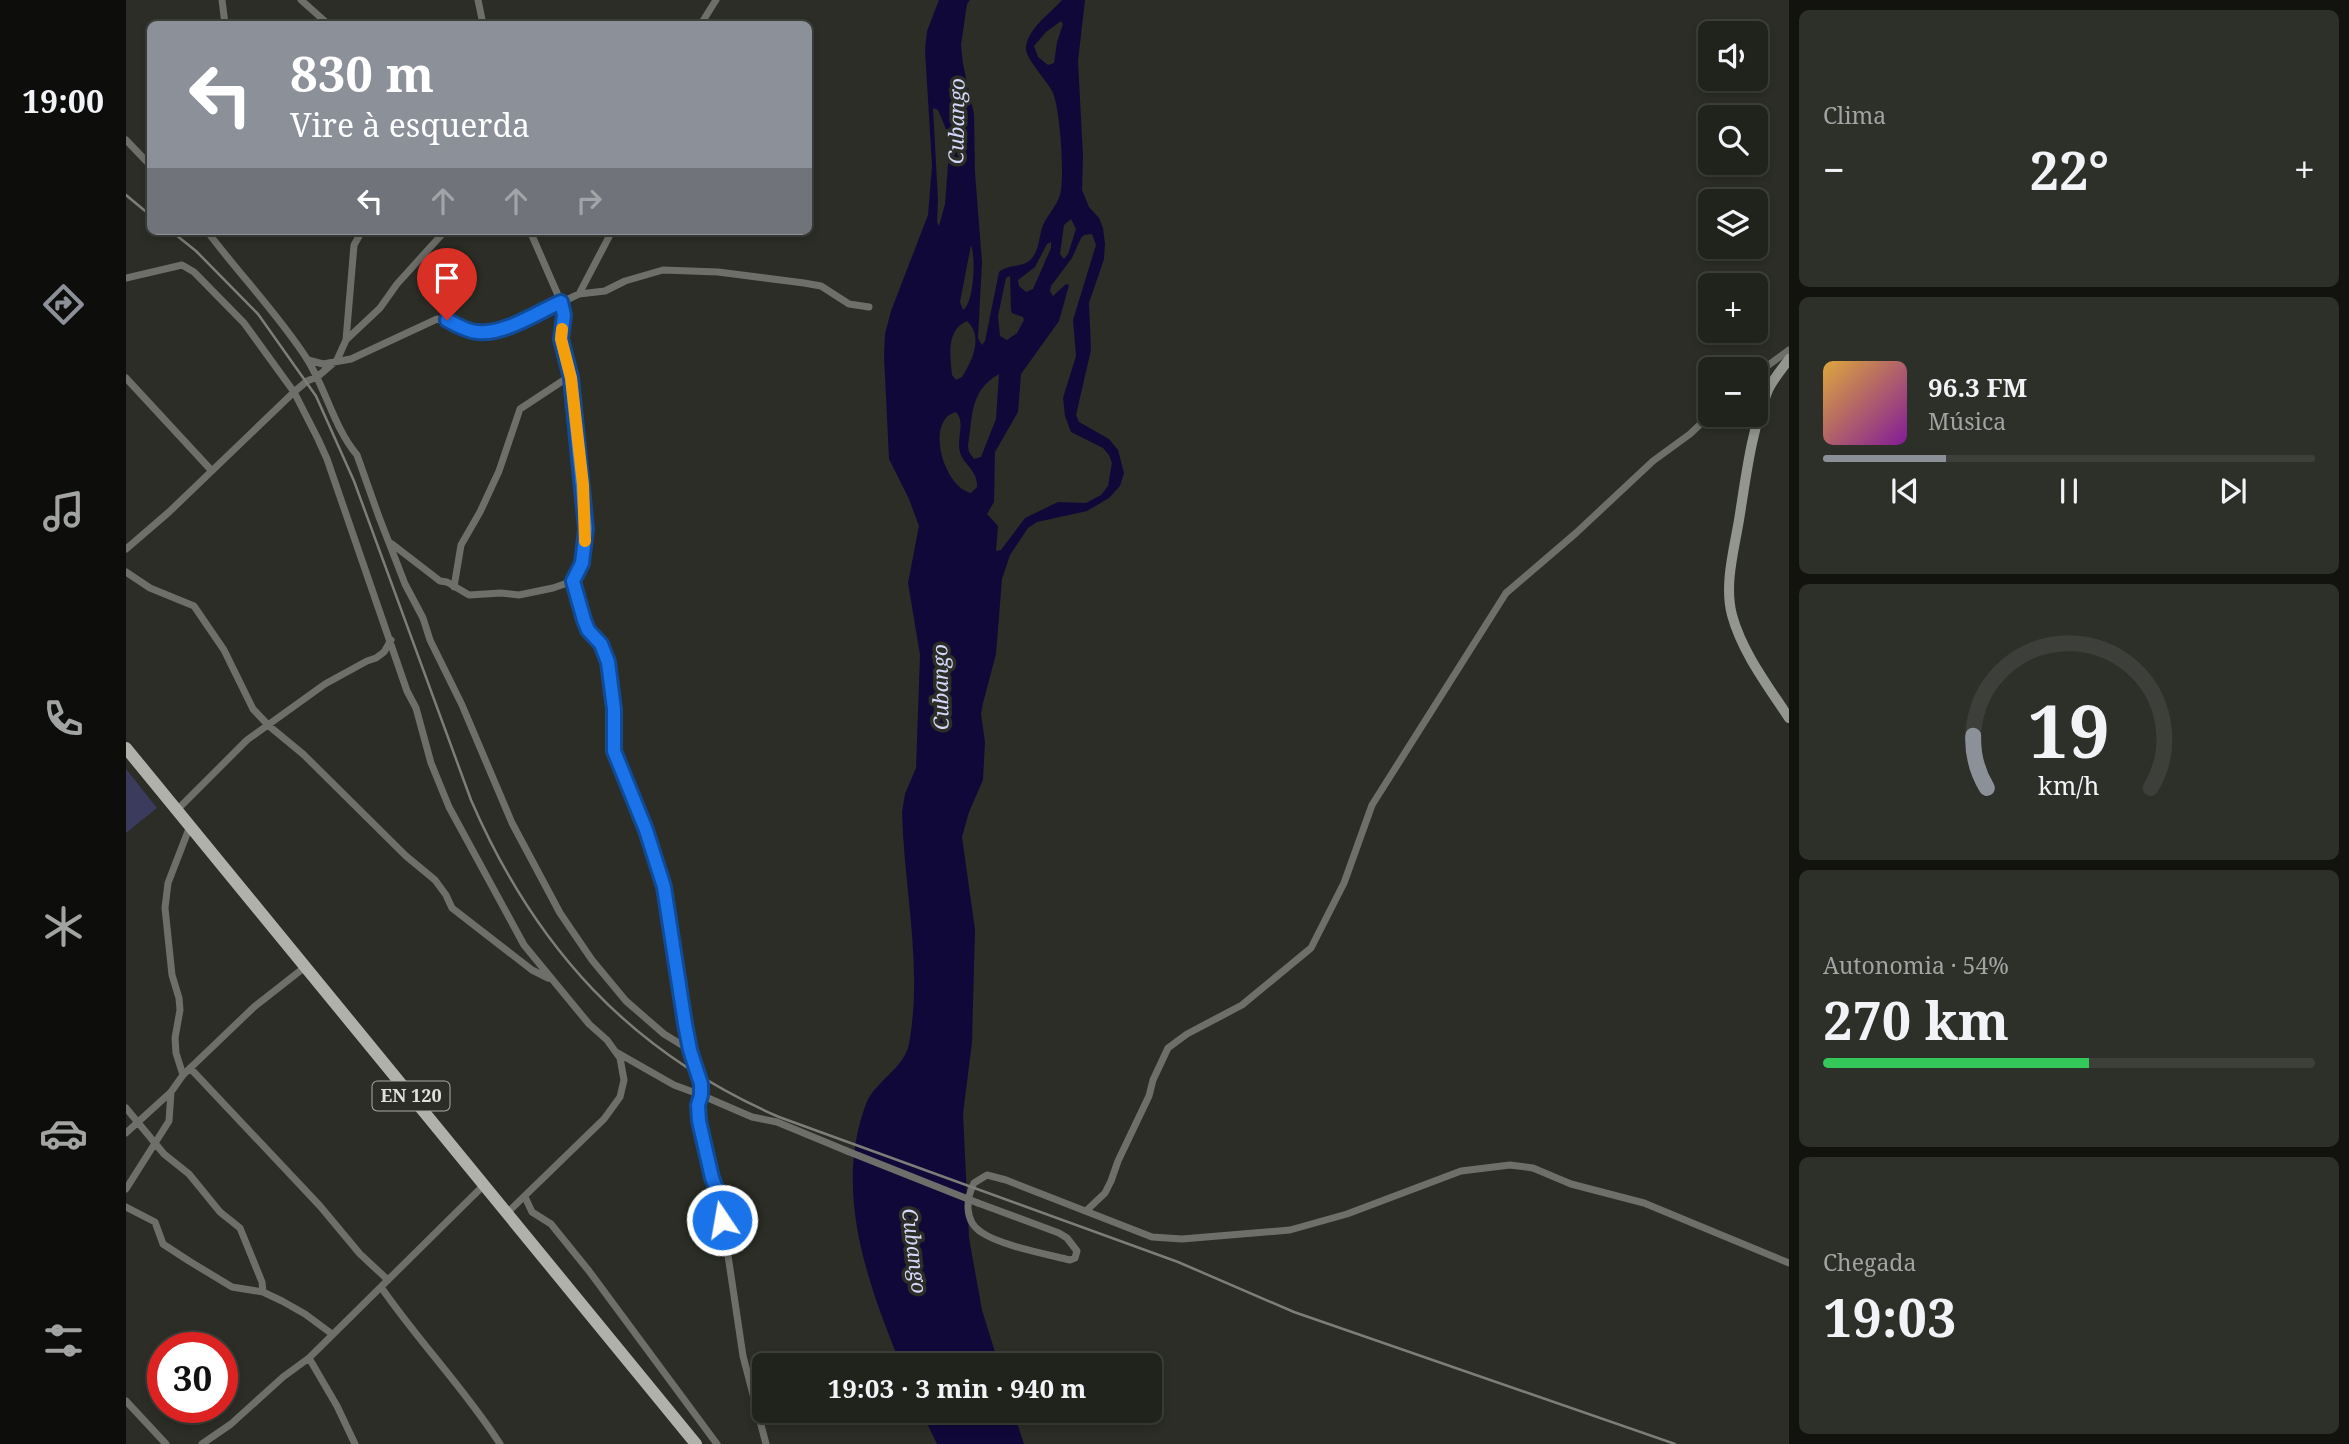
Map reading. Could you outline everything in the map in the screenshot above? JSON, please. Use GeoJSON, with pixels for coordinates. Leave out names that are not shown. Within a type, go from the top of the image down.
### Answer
{"type":"FeatureCollection","features":[{"type":"Feature","properties":{"kind":"main road"},"geometry":{"type":"LineString","coordinates":[[1789,359],[1769,388],[1760,415],[1750,455],[1729,590],[1732,615],[1743,642],[1789,718]]}},
{"type":"Feature","properties":{"kind":"main road","name":"EN 120"},"geometry":{"type":"LineString","coordinates":[[126,748],[696,1444]]}},
{"type":"Feature","properties":{"kind":"street"},"geometry":{"type":"LineString","coordinates":[[222,0],[225,21]]}},
{"type":"Feature","properties":{"kind":"street"},"geometry":{"type":"LineString","coordinates":[[300,0],[324,21]]}},
{"type":"Feature","properties":{"kind":"street"},"geometry":{"type":"LineString","coordinates":[[478,0],[482,21]]}},
{"type":"Feature","properties":{"kind":"street"},"geometry":{"type":"LineString","coordinates":[[703,21],[716,0]]}},
{"type":"Feature","properties":{"kind":"street"},"geometry":{"type":"LineString","coordinates":[[126,140],[147,162]]}},
{"type":"Feature","properties":{"kind":"street"},"geometry":{"type":"LineString","coordinates":[[210,235],[307,360],[317,377],[349,445],[357,455],[405,584],[462,705],[512,823],[560,913],[592,960],[626,1001],[664,1034],[690,1050]]}},
{"type":"Feature","properties":{"kind":"street"},"geometry":{"type":"LineString","coordinates":[[126,550],[293,392],[337,360],[346,340],[354,245],[360,235]]}},
{"type":"Feature","properties":{"kind":"street"},"geometry":{"type":"LineString","coordinates":[[346,340],[380,307],[397,284],[442,235]]}},
{"type":"Feature","properties":{"kind":"street"},"geometry":{"type":"LineString","coordinates":[[532,235],[564,315],[561,339],[570,376],[586,529],[582,563],[573,581],[588,630],[601,644],[608,662],[614,709],[614,751],[646,830],[664,887],[675,972],[690,1050],[701,1084],[699,1121],[712,1178],[719,1195],[743,1356],[766,1444]]}},
{"type":"Feature","properties":{"kind":"street"},"geometry":{"type":"LineString","coordinates":[[579,294],[609,235]]}},
{"type":"Feature","properties":{"kind":"street"},"geometry":{"type":"LineString","coordinates":[[126,278],[182,265],[194,272],[244,323],[293,392],[327,459],[407,691],[416,708],[431,763],[449,807],[524,945],[589,1024],[615,1051],[674,1085],[752,1117],[777,1122],[847,1151],[978,1203],[1067,1238],[1077,1251],[1077,1256],[1070,1259],[995,1239],[980,1232],[968,1213],[967,1202],[972,1187],[983,1177],[993,1176],[1087,1210],[1143,1234],[1182,1239],[1290,1230],[1347,1214],[1461,1171],[1510,1165],[1533,1168],[1571,1184],[1637,1200],[1789,1264]]}},
{"type":"Feature","properties":{"kind":"street"},"geometry":{"type":"LineString","coordinates":[[307,360],[323,364],[351,359],[437,318],[476,332],[495,331],[579,294],[605,291],[625,281],[657,271],[706,271],[821,286],[849,304],[869,307]]}},
{"type":"Feature","properties":{"kind":"street"},"geometry":{"type":"LineString","coordinates":[[1768,365],[1789,350]]}},
{"type":"Feature","properties":{"kind":"street"},"geometry":{"type":"LineString","coordinates":[[454,587],[461,545],[499,471],[520,409],[570,376]]}},
{"type":"Feature","properties":{"kind":"street"},"geometry":{"type":"LineString","coordinates":[[126,378],[212,471]]}},
{"type":"Feature","properties":{"kind":"street"},"geometry":{"type":"LineString","coordinates":[[1087,1210],[1105,1193],[1168,1048],[1187,1034],[1242,1005],[1311,948],[1344,883],[1373,805],[1506,593],[1576,533],[1653,461],[1698,426]]}},
{"type":"Feature","properties":{"kind":"street"},"geometry":{"type":"LineString","coordinates":[[390,543],[421,568],[469,595],[519,595],[573,581]]}},
{"type":"Feature","properties":{"kind":"street"},"geometry":{"type":"LineString","coordinates":[[126,572],[150,588],[194,606],[224,650],[253,709],[269,726],[290,741],[362,814],[435,880],[452,908],[532,970],[552,980]]}},
{"type":"Feature","properties":{"kind":"street"},"geometry":{"type":"LineString","coordinates":[[177,810],[247,740],[325,684],[376,658],[384,652],[391,640]]}},
{"type":"Feature","properties":{"kind":"street"},"geometry":{"type":"LineString","coordinates":[[183,1075],[174,1038],[180,1010],[172,975],[165,908],[167,883],[190,826]]}},
{"type":"Feature","properties":{"kind":"street"},"geometry":{"type":"LineString","coordinates":[[126,1133],[171,1092],[183,1075],[254,1007],[305,967]]}},
{"type":"Feature","properties":{"kind":"street"},"geometry":{"type":"LineString","coordinates":[[507,1213],[604,1119],[620,1097],[624,1080],[623,1068],[615,1051]]}},
{"type":"Feature","properties":{"kind":"street"},"geometry":{"type":"LineString","coordinates":[[190,1068],[320,1206],[360,1254],[388,1280]]}},
{"type":"Feature","properties":{"kind":"street"},"geometry":{"type":"LineString","coordinates":[[126,1189],[169,1121],[171,1092]]}},
{"type":"Feature","properties":{"kind":"street"},"geometry":{"type":"LineString","coordinates":[[126,1108],[164,1154],[189,1174],[228,1220],[240,1228],[262,1282],[263,1292]]}},
{"type":"Feature","properties":{"kind":"street"},"geometry":{"type":"LineString","coordinates":[[202,1444],[231,1424],[283,1377],[309,1358],[484,1185]]}},
{"type":"Feature","properties":{"kind":"street"},"geometry":{"type":"LineString","coordinates":[[525,1197],[532,1212],[551,1224],[589,1271],[717,1444]]}},
{"type":"Feature","properties":{"kind":"street"},"geometry":{"type":"LineString","coordinates":[[126,1207],[155,1222],[163,1244],[189,1261],[232,1287],[263,1292],[305,1314],[332,1334]]}},
{"type":"Feature","properties":{"kind":"street"},"geometry":{"type":"LineString","coordinates":[[381,1287],[461,1392],[481,1413],[500,1444]]}},
{"type":"Feature","properties":{"kind":"street"},"geometry":{"type":"LineString","coordinates":[[309,1358],[355,1444]]}},
{"type":"Feature","properties":{"kind":"street"},"geometry":{"type":"LineString","coordinates":[[126,1401],[166,1444]]}},
{"type":"Feature","properties":{"kind":"shaded area"},"geometry":{"type":"Polygon","coordinates":[[[126,769],[157,808],[126,833],[126,769]]]}},
{"type":"Feature","properties":{"kind":"water","name":"Cubango"},"geometry":{"type":"Polygon","coordinates":[[[939,0],[970,0],[967,4],[961,45],[974,114],[975,173],[982,262],[978,338],[982,345],[999,272],[1025,264],[1032,258],[1044,224],[1060,195],[1061,143],[1056,101],[1026,52],[1028,40],[1036,27],[1062,0],[1085,0],[1078,61],[1082,190],[1089,207],[1099,218],[1105,244],[1104,259],[1089,303],[1091,350],[1076,415],[1079,422],[1109,439],[1118,450],[1124,473],[1120,486],[1109,498],[1087,511],[1037,522],[1028,528],[1010,555],[1002,579],[996,654],[981,714],[985,742],[983,780],[962,837],[975,930],[972,1042],[963,1114],[969,1238],[982,1310],[995,1353],[896,1353],[867,1270],[854,1203],[853,1170],[857,1137],[866,1104],[906,1053],[913,1015],[912,928],[902,812],[905,794],[916,768],[920,655],[908,583],[919,526],[889,459],[884,356],[885,334],[891,311],[928,215],[932,166],[925,50],[927,31],[939,0]],[[1061,21],[1046,32],[1034,46],[1038,57],[1048,65],[1054,63],[1063,24],[1061,21]],[[933,108],[939,226],[945,204],[950,139],[938,110],[933,108]],[[1071,219],[1064,225],[1060,254],[1064,259],[1076,229],[1071,219]],[[1092,234],[1084,235],[1072,258],[1051,286],[1053,296],[1066,284],[1069,285],[1059,321],[1021,374],[1018,412],[995,452],[994,502],[987,514],[998,526],[996,551],[1001,550],[1025,518],[1058,502],[1086,503],[1101,495],[1108,486],[1112,463],[1109,455],[1103,448],[1071,432],[1065,416],[1063,398],[1076,356],[1073,320],[1096,245],[1092,234]],[[1051,242],[1047,244],[1035,267],[1018,280],[1019,286],[1026,292],[1033,289],[1051,248],[1051,242]],[[971,245],[960,302],[963,310],[970,299],[973,280],[971,245]],[[1010,276],[1006,278],[998,316],[1000,336],[1007,340],[1017,333],[1024,320],[1012,313],[1010,276]],[[967,321],[960,325],[952,337],[950,352],[952,375],[956,380],[962,377],[969,364],[976,342],[972,327],[967,321]],[[999,374],[982,388],[974,406],[968,446],[974,459],[981,457],[996,419],[999,374]],[[956,412],[946,418],[941,427],[941,454],[946,467],[961,488],[971,493],[977,487],[977,481],[960,452],[961,426],[956,412]]]}},
{"type":"Feature","properties":{"kind":"water"},"geometry":{"type":"Polygon","coordinates":[[[927,1423],[1017,1423],[1024,1444],[937,1444],[927,1423]]]}},
{"type":"Feature","properties":{"kind":"railway"},"geometry":{"type":"LineString","coordinates":[[126,195],[147,212]]}},
{"type":"Feature","properties":{"kind":"railway"},"geometry":{"type":"LineString","coordinates":[[176,235],[196,251],[258,314],[316,396],[354,481],[471,800],[496,853],[525,903],[557,948],[593,990],[633,1027],[677,1061],[726,1091],[779,1117],[1178,1262],[1294,1312],[1675,1444]]}},
{"type":"Feature","properties":{"kind":"slow traffic"},"geometry":{"type":"LineString","coordinates":[[562,329],[561,339],[571,378],[583,485],[585,541]]}},
{"type":"Feature","properties":{"kind":"route"},"geometry":{"type":"LineString","coordinates":[[447,320],[476,332],[495,331],[561,302],[564,315],[561,339],[571,378],[586,529],[582,563],[573,581],[588,630],[601,644],[608,662],[614,709],[614,751],[646,830],[664,887],[671,947],[685,1024],[701,1084],[699,1121],[712,1178],[719,1195],[722,1220]]}}]}
